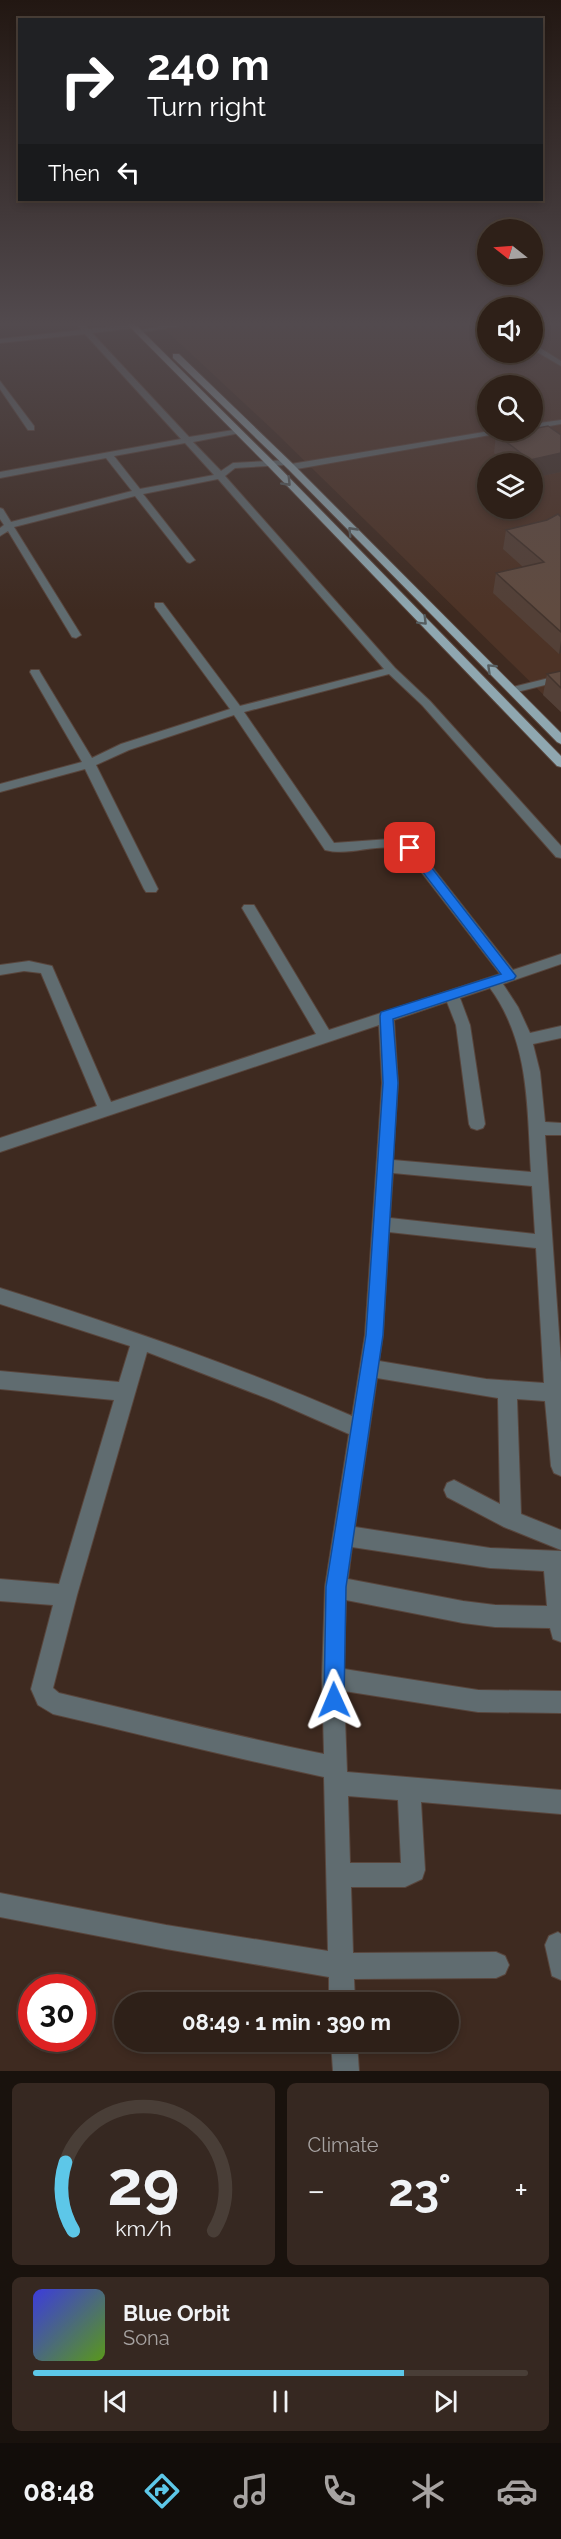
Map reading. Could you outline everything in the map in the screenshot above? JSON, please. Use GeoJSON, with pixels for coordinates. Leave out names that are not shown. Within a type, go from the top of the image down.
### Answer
{"type":"FeatureCollection","features":[{"type":"Feature","properties":{"kind":"main road"},"geometry":{"type":"LineString","coordinates":[[224,418],[561,763]]}},
{"type":"Feature","properties":{"kind":"main road"},"geometry":{"type":"LineString","coordinates":[[237,418],[288,464],[561,740]]}},
{"type":"Feature","properties":{"kind":"street"},"geometry":{"type":"LineString","coordinates":[[24,418],[31,428]]}},
{"type":"Feature","properties":{"kind":"street"},"geometry":{"type":"LineString","coordinates":[[166,418],[391,670],[426,703],[561,854]]}},
{"type":"Feature","properties":{"kind":"street"},"geometry":{"type":"LineString","coordinates":[[543,425],[561,422]]}},
{"type":"Feature","properties":{"kind":"street"},"geometry":{"type":"LineString","coordinates":[[0,475],[237,431]]}},
{"type":"Feature","properties":{"kind":"street"},"geometry":{"type":"LineString","coordinates":[[0,533],[10,525],[135,493],[220,476],[233,466],[288,464],[477,436]]}},
{"type":"Feature","properties":{"kind":"street"},"geometry":{"type":"LineString","coordinates":[[109,456],[135,493],[190,560]]}},
{"type":"Feature","properties":{"kind":"street"},"geometry":{"type":"LineString","coordinates":[[0,511],[76,635]]}},
{"type":"Feature","properties":{"kind":"street"},"geometry":{"type":"LineString","coordinates":[[159,604],[237,710],[330,847],[345,849],[392,842],[410,848],[502,979],[524,1040],[532,1072],[555,1337],[553,1393],[561,1466]]}},
{"type":"Feature","properties":{"kind":"street"},"geometry":{"type":"LineString","coordinates":[[0,788],[89,764],[125,747],[237,710],[391,670]]}},
{"type":"Feature","properties":{"kind":"street"},"geometry":{"type":"LineString","coordinates":[[34,672],[89,764],[151,889]]}},
{"type":"Feature","properties":{"kind":"street"},"geometry":{"type":"LineString","coordinates":[[513,690],[561,678]]}},
{"type":"Feature","properties":{"kind":"street"},"geometry":{"type":"LineString","coordinates":[[249,908],[324,1036]]}},
{"type":"Feature","properties":{"kind":"street"},"geometry":{"type":"LineString","coordinates":[[0,1145],[561,959]]}},
{"type":"Feature","properties":{"kind":"street"},"geometry":{"type":"LineString","coordinates":[[0,970],[24,965],[47,970],[106,1108]]}},
{"type":"Feature","properties":{"kind":"street"},"geometry":{"type":"LineString","coordinates":[[451,995],[463,1025],[477,1124]]}},
{"type":"Feature","properties":{"kind":"street"},"geometry":{"type":"LineString","coordinates":[[342,1992],[333,1678],[336,1587],[374,1335],[390,1083],[386,1016]]}},
{"type":"Feature","properties":{"kind":"street"},"geometry":{"type":"LineString","coordinates":[[524,1040],[561,1032]]}},
{"type":"Feature","properties":{"kind":"street"},"geometry":{"type":"LineString","coordinates":[[537,1128],[561,1129]]}},
{"type":"Feature","properties":{"kind":"street"},"geometry":{"type":"LineString","coordinates":[[386,1166],[540,1180]]}},
{"type":"Feature","properties":{"kind":"street"},"geometry":{"type":"LineString","coordinates":[[382,1224],[545,1242]]}},
{"type":"Feature","properties":{"kind":"street"},"geometry":{"type":"LineString","coordinates":[[0,1296],[141,1341],[280,1394],[359,1429]]}},
{"type":"Feature","properties":{"kind":"street"},"geometry":{"type":"LineString","coordinates":[[141,1341],[66,1595],[42,1689],[46,1697],[53,1703],[178,1732],[337,1775],[409,1789],[561,1802]]}},
{"type":"Feature","properties":{"kind":"street"},"geometry":{"type":"LineString","coordinates":[[369,1368],[438,1381],[553,1393]]}},
{"type":"Feature","properties":{"kind":"street"},"geometry":{"type":"LineString","coordinates":[[0,1380],[126,1392]]}},
{"type":"Feature","properties":{"kind":"street"},"geometry":{"type":"LineString","coordinates":[[507,1389],[511,1520]]}},
{"type":"Feature","properties":{"kind":"street"},"geometry":{"type":"LineString","coordinates":[[454,1490],[511,1520],[561,1540]]}},
{"type":"Feature","properties":{"kind":"street"},"geometry":{"type":"LineString","coordinates":[[336,1587],[474,1613],[560,1624],[557,1561],[490,1558],[344,1535]]}},
{"type":"Feature","properties":{"kind":"street"},"geometry":{"type":"LineString","coordinates":[[0,1590],[66,1595]]}},
{"type":"Feature","properties":{"kind":"street"},"geometry":{"type":"LineString","coordinates":[[333,1678],[478,1701],[561,1702]]}},
{"type":"Feature","properties":{"kind":"street"},"geometry":{"type":"LineString","coordinates":[[339,1875],[405,1875],[413,1870],[409,1789]]}},
{"type":"Feature","properties":{"kind":"street"},"geometry":{"type":"LineString","coordinates":[[0,1905],[166,1937],[341,1966],[496,1965]]}},
{"type":"Feature","properties":{"kind":"street"},"geometry":{"type":"LineString","coordinates":[[345,2052],[346,2071]]}},
{"type":"Feature","properties":{"kind":"shaded area"},"geometry":{"type":"Polygon","coordinates":[[[260,418],[477,418],[477,441],[543,441],[543,418],[561,418],[561,712],[260,418]]]}},
{"type":"Feature","properties":{"kind":"building"},"geometry":{"type":"Polygon","coordinates":[[[548,426],[561,435],[561,453],[543,457],[543,453],[521,453],[505,441],[543,441],[543,427],[548,426]]]}},
{"type":"Feature","properties":{"kind":"building"},"geometry":{"type":"Polygon","coordinates":[[[558,514],[561,517],[561,632],[496,573],[544,562],[506,530],[547,520],[558,514]]]}},
{"type":"Feature","properties":{"kind":"building"},"geometry":{"type":"Polygon","coordinates":[[[561,671],[561,688],[547,674],[561,671]]]}},
{"type":"Feature","properties":{"kind":"route"},"geometry":{"type":"LineString","coordinates":[[334,1700],[336,1587],[374,1335],[384,1209],[390,1083],[386,1016],[510,976],[410,848]]}}]}
